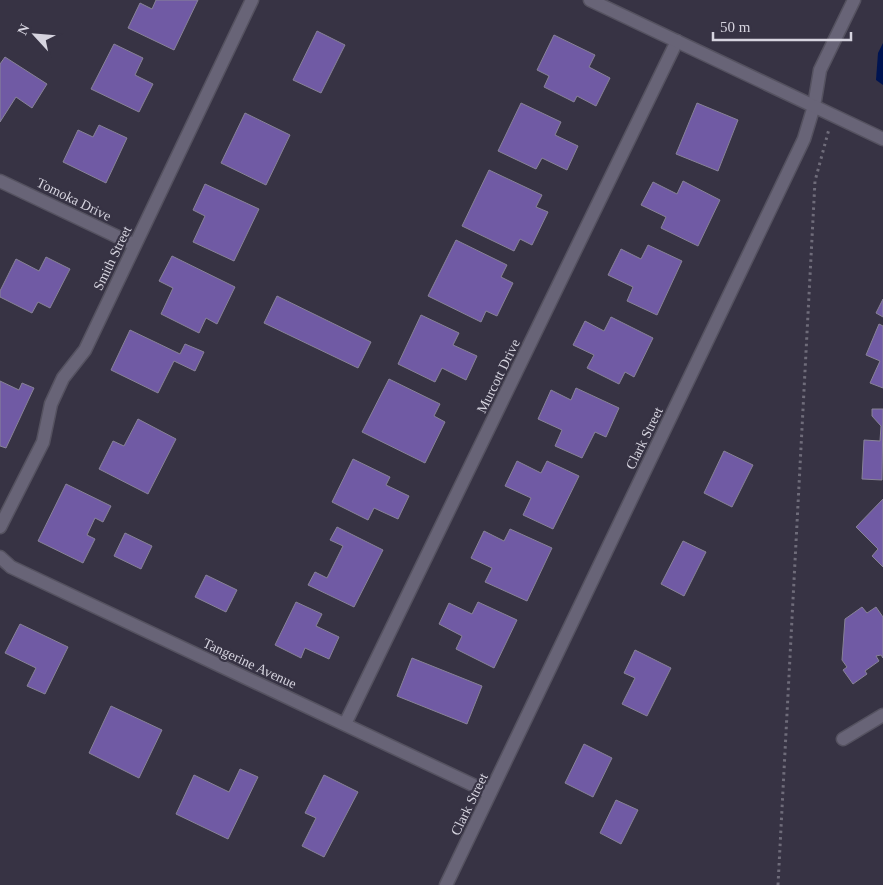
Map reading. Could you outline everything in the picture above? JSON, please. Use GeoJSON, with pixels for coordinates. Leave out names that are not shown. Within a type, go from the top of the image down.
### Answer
{"type":"FeatureCollection","features":[{"type":"Feature","properties":{"kind":"street","name":"Smith Street"},"geometry":{"type":"LineString","coordinates":[[0,527],[43,442],[51,404],[63,378],[85,350],[252,0]]}},
{"type":"Feature","properties":{"kind":"street"},"geometry":{"type":"LineString","coordinates":[[590,0],[883,139]]}},
{"type":"Feature","properties":{"kind":"street","name":"Clark Street"},"geometry":{"type":"LineString","coordinates":[[446,885],[804,139],[814,106],[820,70],[854,0]]}},
{"type":"Feature","properties":{"kind":"street","name":"Murcott Drive"},"geometry":{"type":"LineString","coordinates":[[345,724],[677,42]]}},
{"type":"Feature","properties":{"kind":"street","name":"Tomoka Drive"},"geometry":{"type":"LineString","coordinates":[[0,181],[135,245]]}},
{"type":"Feature","properties":{"kind":"street","name":"Tangerine Avenue"},"geometry":{"type":"LineString","coordinates":[[0,556],[11,567],[490,793]]}},
{"type":"Feature","properties":{"kind":"street"},"geometry":{"type":"LineString","coordinates":[[843,739],[883,715]]}},
{"type":"Feature","properties":{"kind":"path"},"geometry":{"type":"LineString","coordinates":[[778,885],[814,181],[827,133]]}},
{"type":"Feature","properties":{"kind":"shaded area"},"geometry":{"type":"Polygon","coordinates":[[[883,43],[883,85],[876,80],[878,53],[883,43]]]}},
{"type":"Feature","properties":{"kind":"building"},"geometry":{"type":"Polygon","coordinates":[[[156,0],[198,0],[174,50],[128,28],[140,3],[152,9],[156,0]]]}},
{"type":"Feature","properties":{"kind":"building"},"geometry":{"type":"Polygon","coordinates":[[[317,31],[345,45],[321,93],[293,80],[317,31]]]}},
{"type":"Feature","properties":{"kind":"building"},"geometry":{"type":"Polygon","coordinates":[[[554,35],[595,55],[589,67],[610,78],[596,106],[577,96],[574,102],[544,87],[549,76],[537,70],[554,35]]]}},
{"type":"Feature","properties":{"kind":"building"},"geometry":{"type":"Polygon","coordinates":[[[114,44],[143,58],[135,75],[153,84],[139,112],[91,89],[114,44]]]}},
{"type":"Feature","properties":{"kind":"building"},"geometry":{"type":"Polygon","coordinates":[[[5,57],[47,84],[32,108],[16,97],[0,122],[0,64],[5,57]]]}},
{"type":"Feature","properties":{"kind":"building"},"geometry":{"type":"Polygon","coordinates":[[[521,103],[561,122],[555,135],[578,146],[567,170],[542,158],[536,169],[498,151],[521,103]]]}},
{"type":"Feature","properties":{"kind":"building"},"geometry":{"type":"Polygon","coordinates":[[[697,103],[738,120],[718,171],[676,154],[697,103]]]}},
{"type":"Feature","properties":{"kind":"building"},"geometry":{"type":"Polygon","coordinates":[[[245,113],[290,135],[266,185],[221,163],[245,113]]]}},
{"type":"Feature","properties":{"kind":"building"},"geometry":{"type":"Polygon","coordinates":[[[99,125],[127,138],[106,183],[63,162],[78,130],[93,137],[99,125]]]}},
{"type":"Feature","properties":{"kind":"building"},"geometry":{"type":"Polygon","coordinates":[[[489,170],[542,195],[536,207],[548,212],[532,245],[520,239],[514,251],[462,226],[489,170]]]}},
{"type":"Feature","properties":{"kind":"building"},"geometry":{"type":"Polygon","coordinates":[[[683,181],[720,200],[698,246],[661,228],[666,217],[641,205],[653,182],[677,194],[683,181]]]}},
{"type":"Feature","properties":{"kind":"building"},"geometry":{"type":"Polygon","coordinates":[[[205,184],[259,209],[234,261],[193,242],[205,216],[193,210],[205,184]]]}},
{"type":"Feature","properties":{"kind":"building"},"geometry":{"type":"Polygon","coordinates":[[[456,240],[507,265],[501,277],[513,283],[497,316],[486,311],[481,322],[428,296],[456,240]]]}},
{"type":"Feature","properties":{"kind":"building"},"geometry":{"type":"Polygon","coordinates":[[[648,245],[682,261],[657,315],[627,301],[633,287],[608,275],[621,249],[641,259],[648,245]]]}},
{"type":"Feature","properties":{"kind":"building"},"geometry":{"type":"Polygon","coordinates":[[[172,256],[235,287],[217,324],[206,318],[199,333],[161,314],[173,288],[159,281],[172,256]]]}},
{"type":"Feature","properties":{"kind":"building"},"geometry":{"type":"Polygon","coordinates":[[[46,257],[70,269],[50,308],[38,302],[32,313],[0,297],[0,291],[16,259],[39,271],[46,257]]]}},
{"type":"Feature","properties":{"kind":"building"},"geometry":{"type":"Polygon","coordinates":[[[277,296],[371,342],[358,368],[264,323],[277,296]]]}},
{"type":"Feature","properties":{"kind":"building"},"geometry":{"type":"Polygon","coordinates":[[[883,299],[883,317],[876,313],[883,299]]]}},
{"type":"Feature","properties":{"kind":"building"},"geometry":{"type":"Polygon","coordinates":[[[421,315],[459,333],[453,345],[477,356],[466,380],[442,368],[435,382],[398,364],[421,315]]]}},
{"type":"Feature","properties":{"kind":"building"},"geometry":{"type":"Polygon","coordinates":[[[611,317],[653,338],[634,377],[625,372],[619,384],[587,368],[594,355],[573,345],[585,321],[604,331],[611,317]]]}},
{"type":"Feature","properties":{"kind":"building"},"geometry":{"type":"Polygon","coordinates":[[[879,324],[883,326],[883,388],[870,383],[880,361],[866,355],[879,324]]]}},
{"type":"Feature","properties":{"kind":"building"},"geometry":{"type":"Polygon","coordinates":[[[130,330],[180,354],[185,344],[204,352],[195,371],[174,361],[158,393],[111,370],[130,330]]]}},
{"type":"Feature","properties":{"kind":"building"},"geometry":{"type":"Polygon","coordinates":[[[389,379],[440,404],[434,416],[445,422],[425,463],[362,432],[389,379]]]}},
{"type":"Feature","properties":{"kind":"building"},"geometry":{"type":"Polygon","coordinates":[[[0,381],[19,390],[22,383],[34,388],[6,448],[0,446],[0,381]]]}},
{"type":"Feature","properties":{"kind":"building"},"geometry":{"type":"Polygon","coordinates":[[[576,388],[619,408],[606,437],[595,432],[582,458],[555,446],[562,430],[538,419],[551,390],[571,400],[576,388]]]}},
{"type":"Feature","properties":{"kind":"building"},"geometry":{"type":"Polygon","coordinates":[[[872,409],[883,409],[882,480],[862,479],[864,440],[880,441],[881,426],[872,416],[872,409]]]}},
{"type":"Feature","properties":{"kind":"building"},"geometry":{"type":"Polygon","coordinates":[[[138,419],[176,439],[148,494],[99,469],[113,441],[124,446],[138,419]]]}},
{"type":"Feature","properties":{"kind":"building"},"geometry":{"type":"Polygon","coordinates":[[[724,451],[753,465],[732,507],[704,493],[724,451]]]}},
{"type":"Feature","properties":{"kind":"building"},"geometry":{"type":"Polygon","coordinates":[[[353,459],[390,477],[386,485],[409,496],[398,519],[374,508],[368,520],[332,502],[353,459]]]}},
{"type":"Feature","properties":{"kind":"building"},"geometry":{"type":"Polygon","coordinates":[[[517,461],[541,473],[547,461],[579,476],[553,529],[523,515],[531,498],[505,486],[517,461]]]}},
{"type":"Feature","properties":{"kind":"building"},"geometry":{"type":"Polygon","coordinates":[[[66,484],[111,506],[103,522],[95,518],[87,535],[95,539],[83,563],[38,541],[66,484]]]}},
{"type":"Feature","properties":{"kind":"building"},"geometry":{"type":"Polygon","coordinates":[[[883,499],[883,567],[872,556],[878,549],[856,527],[883,499]]]}},
{"type":"Feature","properties":{"kind":"building"},"geometry":{"type":"Polygon","coordinates":[[[337,527],[383,550],[354,607],[308,585],[315,572],[327,578],[343,546],[330,540],[337,527]]]}},
{"type":"Feature","properties":{"kind":"building"},"geometry":{"type":"Polygon","coordinates":[[[510,529],[552,548],[527,601],[485,582],[492,568],[471,558],[484,531],[504,541],[510,529]]]}},
{"type":"Feature","properties":{"kind":"building"},"geometry":{"type":"Polygon","coordinates":[[[125,533],[152,546],[141,569],[114,556],[125,533]]]}},
{"type":"Feature","properties":{"kind":"building"},"geometry":{"type":"Polygon","coordinates":[[[683,541],[706,552],[684,596],[661,584],[683,541]]]}},
{"type":"Feature","properties":{"kind":"building"},"geometry":{"type":"Polygon","coordinates":[[[206,575],[237,590],[226,612],[195,597],[206,575]]]}},
{"type":"Feature","properties":{"kind":"building"},"geometry":{"type":"Polygon","coordinates":[[[296,602],[322,614],[316,626],[339,637],[329,659],[305,648],[301,658],[275,645],[296,602]]]}},
{"type":"Feature","properties":{"kind":"building"},"geometry":{"type":"Polygon","coordinates":[[[478,602],[517,620],[494,668],[456,649],[462,636],[439,624],[449,603],[472,614],[478,602]]]}},
{"type":"Feature","properties":{"kind":"building"},"geometry":{"type":"Polygon","coordinates":[[[862,607],[867,613],[876,607],[883,617],[883,658],[881,655],[876,656],[879,661],[865,671],[867,674],[853,684],[843,670],[847,667],[842,660],[845,619],[862,607]]]}},
{"type":"Feature","properties":{"kind":"building"},"geometry":{"type":"Polygon","coordinates":[[[20,624],[68,647],[45,694],[27,686],[36,668],[5,653],[20,624]]]}},
{"type":"Feature","properties":{"kind":"building"},"geometry":{"type":"Polygon","coordinates":[[[635,650],[671,668],[647,716],[622,704],[635,678],[624,673],[635,650]]]}},
{"type":"Feature","properties":{"kind":"building"},"geometry":{"type":"Polygon","coordinates":[[[412,658],[482,686],[467,724],[397,696],[412,658]]]}},
{"type":"Feature","properties":{"kind":"building"},"geometry":{"type":"Polygon","coordinates":[[[111,706],[162,730],[139,778],[89,753],[111,706]]]}},
{"type":"Feature","properties":{"kind":"building"},"geometry":{"type":"Polygon","coordinates":[[[584,744],[612,758],[593,797],[565,783],[584,744]]]}},
{"type":"Feature","properties":{"kind":"building"},"geometry":{"type":"Polygon","coordinates":[[[240,769],[258,777],[228,839],[176,814],[194,775],[229,792],[240,769]]]}},
{"type":"Feature","properties":{"kind":"building"},"geometry":{"type":"Polygon","coordinates":[[[324,775],[358,792],[324,857],[302,846],[316,818],[305,813],[324,775]]]}},
{"type":"Feature","properties":{"kind":"building"},"geometry":{"type":"Polygon","coordinates":[[[616,800],[638,810],[621,844],[600,833],[616,800]]]}}]}
